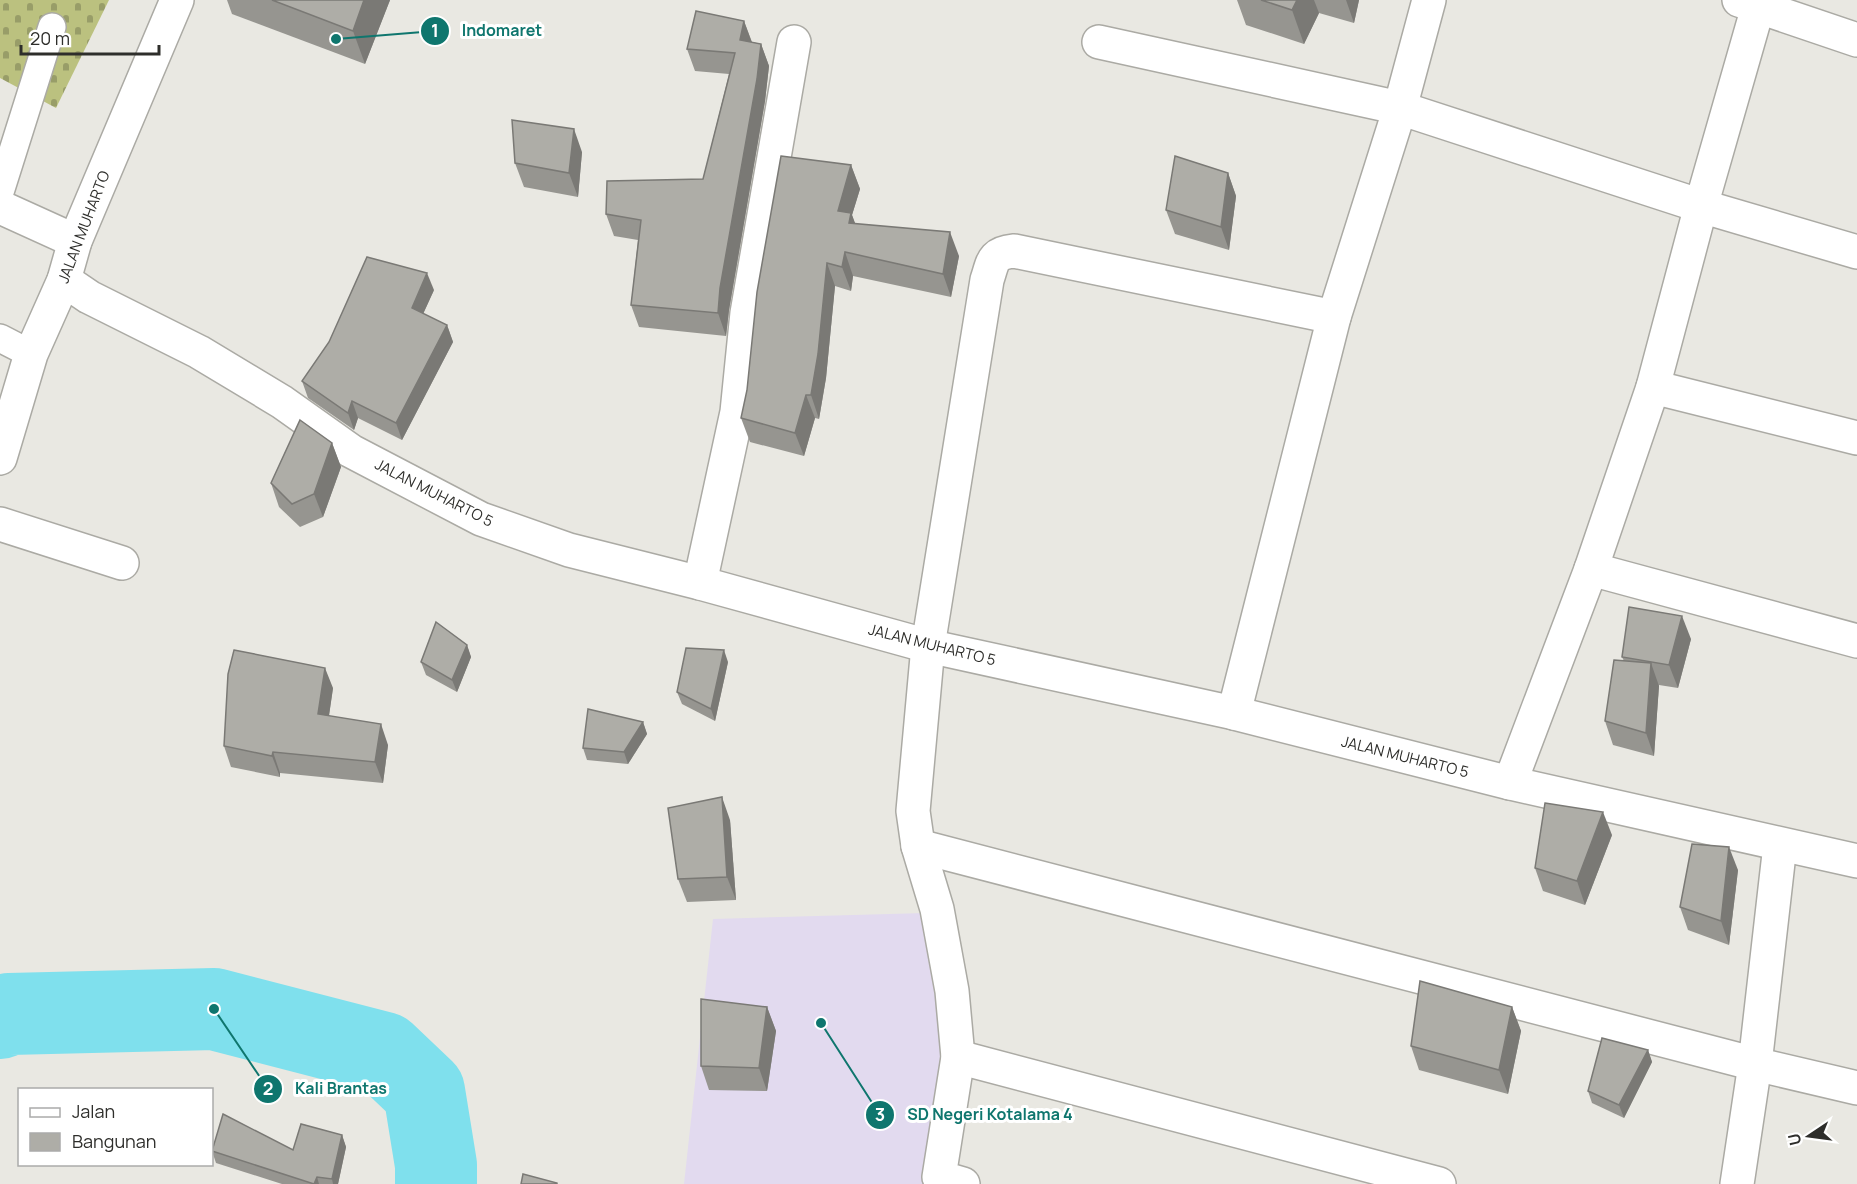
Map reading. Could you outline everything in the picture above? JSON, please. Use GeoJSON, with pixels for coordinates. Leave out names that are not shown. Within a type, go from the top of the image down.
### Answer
{"type":"FeatureCollection","features":[{"type":"Feature","properties":{"kind":"street","name":"JALAN MUHARTO"},"geometry":{"type":"LineString","coordinates":[[0,458],[31,354],[64,280],[75,241],[177,0]]}},
{"type":"Feature","properties":{"kind":"street"},"geometry":{"type":"LineString","coordinates":[[1234,713],[1334,317],[1400,108],[1429,0]]}},
{"type":"Feature","properties":{"kind":"street"},"geometry":{"type":"LineString","coordinates":[[1510,783],[1591,569],[1653,387],[1753,2],[1857,40]]}},
{"type":"Feature","properties":{"kind":"street"},"geometry":{"type":"LineString","coordinates":[[700,583],[736,412],[747,313],[794,42]]}},
{"type":"Feature","properties":{"kind":"street"},"geometry":{"type":"LineString","coordinates":[[1099,42],[1400,108],[1701,206],[1857,252]]}},
{"type":"Feature","properties":{"kind":"street"},"geometry":{"type":"LineString","coordinates":[[0,207],[75,241]]}},
{"type":"Feature","properties":{"kind":"street"},"geometry":{"type":"LineString","coordinates":[[946,1182],[958,1057],[952,991],[937,909],[918,846],[913,811],[928,646],[987,280],[993,261],[997,255],[1014,251],[1334,317]]}},
{"type":"Feature","properties":{"kind":"street","name":"JALAN MUHARTO 5"},"geometry":{"type":"LineString","coordinates":[[64,280],[89,297],[199,352],[282,402],[351,450],[481,519],[569,550],[700,583],[928,646],[1234,713],[1510,783],[1857,861]]}},
{"type":"Feature","properties":{"kind":"street"},"geometry":{"type":"LineString","coordinates":[[1653,387],[1857,438]]}},
{"type":"Feature","properties":{"kind":"street"},"geometry":{"type":"LineString","coordinates":[[0,524],[122,563]]}},
{"type":"Feature","properties":{"kind":"street"},"geometry":{"type":"LineString","coordinates":[[1591,569],[1857,641]]}},
{"type":"Feature","properties":{"kind":"street"},"geometry":{"type":"LineString","coordinates":[[1737,1184],[1755,1064],[1780,845]]}},
{"type":"Feature","properties":{"kind":"street"},"geometry":{"type":"LineString","coordinates":[[918,846],[1755,1064],[1857,1088]]}},
{"type":"Feature","properties":{"kind":"street"},"geometry":{"type":"LineString","coordinates":[[958,1057],[1439,1184]]}},
{"type":"Feature","properties":{"kind":"lane"},"geometry":{"type":"LineString","coordinates":[[0,192],[52,27]]}},
{"type":"Feature","properties":{"kind":"lane"},"geometry":{"type":"LineString","coordinates":[[0,338],[31,354]]}},
{"type":"Feature","properties":{"kind":"shaded area"},"geometry":{"type":"Polygon","coordinates":[[[926,913],[939,989],[941,1093],[927,1174],[923,1184],[684,1184],[713,919],[926,913]]]}},
{"type":"Feature","properties":{"kind":"green space"},"geometry":{"type":"Polygon","coordinates":[[[0,0],[109,0],[56,108],[0,78],[0,0]]]}},
{"type":"Feature","properties":{"kind":"building"},"geometry":{"type":"Polygon","coordinates":[[[272,0],[364,0],[353,31],[272,0]]]}},
{"type":"Feature","properties":{"kind":"building"},"geometry":{"type":"Polygon","coordinates":[[[1261,0],[1297,0],[1292,10],[1261,0]]]}},
{"type":"Feature","properties":{"kind":"building"},"geometry":{"type":"Polygon","coordinates":[[[696,11],[744,21],[740,40],[761,44],[757,79],[720,288],[718,313],[631,305],[641,220],[606,214],[607,181],[703,179],[735,53],[687,49],[696,11]]]}},
{"type":"Feature","properties":{"kind":"building"},"geometry":{"type":"Polygon","coordinates":[[[512,120],[574,129],[569,173],[515,163],[512,120]]]}},
{"type":"Feature","properties":{"kind":"building"},"geometry":{"type":"Polygon","coordinates":[[[781,156],[851,165],[838,211],[851,213],[849,223],[950,232],[943,274],[845,252],[842,267],[827,263],[818,354],[811,395],[806,395],[795,433],[741,418],[747,390],[757,292],[781,156]]]}},
{"type":"Feature","properties":{"kind":"building"},"geometry":{"type":"Polygon","coordinates":[[[1175,156],[1228,173],[1221,227],[1166,210],[1175,156]]]}},
{"type":"Feature","properties":{"kind":"building"},"geometry":{"type":"Polygon","coordinates":[[[367,257],[427,273],[412,308],[447,325],[396,423],[352,401],[348,413],[302,381],[329,342],[367,257]]]}},
{"type":"Feature","properties":{"kind":"building"},"geometry":{"type":"Polygon","coordinates":[[[300,420],[332,443],[314,494],[292,504],[271,483],[300,420]]]}},
{"type":"Feature","properties":{"kind":"building"},"geometry":{"type":"Polygon","coordinates":[[[1629,607],[1682,616],[1669,665],[1622,657],[1629,607]]]}},
{"type":"Feature","properties":{"kind":"building"},"geometry":{"type":"Polygon","coordinates":[[[436,622],[467,645],[452,680],[421,662],[436,622]]]}},
{"type":"Feature","properties":{"kind":"building"},"geometry":{"type":"Polygon","coordinates":[[[686,648],[724,650],[711,709],[677,692],[686,648]]]}},
{"type":"Feature","properties":{"kind":"building"},"geometry":{"type":"Polygon","coordinates":[[[234,650],[325,668],[318,714],[381,724],[375,762],[273,752],[272,756],[224,746],[228,674],[234,650]]]}},
{"type":"Feature","properties":{"kind":"building"},"geometry":{"type":"Polygon","coordinates":[[[1614,660],[1651,663],[1646,733],[1605,721],[1614,660]]]}},
{"type":"Feature","properties":{"kind":"building"},"geometry":{"type":"Polygon","coordinates":[[[588,709],[643,722],[624,752],[583,748],[588,709]]]}},
{"type":"Feature","properties":{"kind":"building"},"geometry":{"type":"Polygon","coordinates":[[[722,797],[727,877],[678,879],[668,808],[722,797]]]}},
{"type":"Feature","properties":{"kind":"building"},"geometry":{"type":"Polygon","coordinates":[[[1545,803],[1603,812],[1577,881],[1535,868],[1545,803]]]}},
{"type":"Feature","properties":{"kind":"building"},"geometry":{"type":"Polygon","coordinates":[[[1692,844],[1729,847],[1721,921],[1680,907],[1692,844]]]}},
{"type":"Feature","properties":{"kind":"building"},"geometry":{"type":"Polygon","coordinates":[[[1420,981],[1512,1007],[1499,1070],[1411,1046],[1420,981]]]}},
{"type":"Feature","properties":{"kind":"building"},"geometry":{"type":"Polygon","coordinates":[[[701,999],[767,1007],[759,1068],[701,1066],[701,999]]]}},
{"type":"Feature","properties":{"kind":"building"},"geometry":{"type":"Polygon","coordinates":[[[1602,1038],[1648,1050],[1619,1105],[1588,1091],[1602,1038]]]}},
{"type":"Feature","properties":{"kind":"building"},"geometry":{"type":"Polygon","coordinates":[[[223,1114],[293,1150],[301,1124],[342,1135],[332,1179],[317,1177],[314,1184],[213,1151],[223,1114]]]}},
{"type":"Feature","properties":{"kind":"building"},"geometry":{"type":"Polygon","coordinates":[[[523,1174],[557,1183],[557,1184],[521,1184],[523,1174]]]}},
{"type":"Feature","properties":{"kind":"waterway"},"geometry":{"type":"LineString","coordinates":[[0,1018],[9,1014],[214,1009],[384,1053],[424,1091],[436,1165],[436,1184]]}},
{"type":"Feature","properties":{"kind":"place","name":"Indomaret"},"geometry":{"type":"Point","coordinates":[336,39]}},
{"type":"Feature","properties":{"kind":"place","name":"Kali Brantas"},"geometry":{"type":"Point","coordinates":[214,1009]}},
{"type":"Feature","properties":{"kind":"place","name":"SD Negeri Kotalama 4"},"geometry":{"type":"Point","coordinates":[821,1023]}}]}
